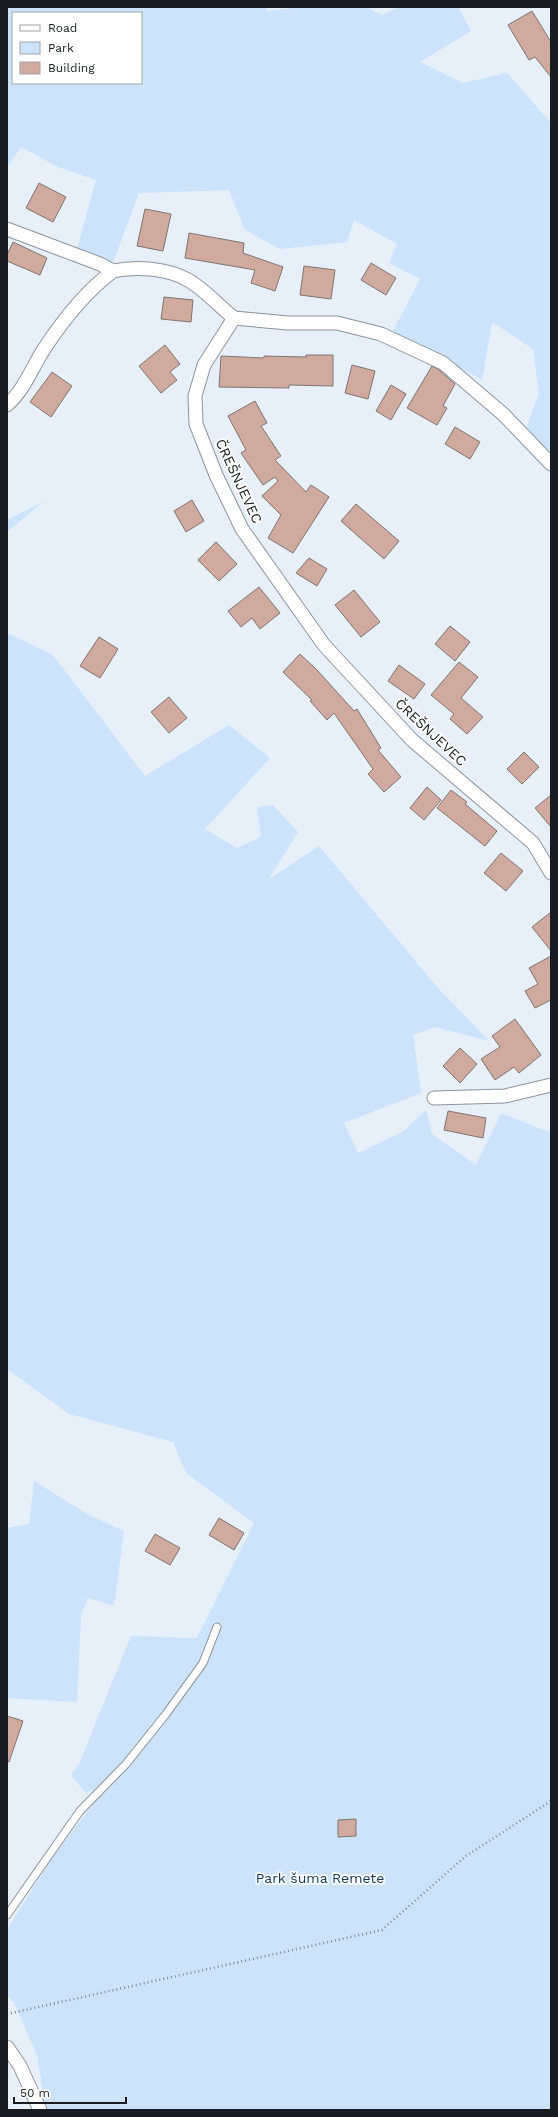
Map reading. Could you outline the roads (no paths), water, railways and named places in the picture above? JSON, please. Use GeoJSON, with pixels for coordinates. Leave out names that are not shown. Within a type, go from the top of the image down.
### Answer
{"type":"FeatureCollection","features":[{"type":"Feature","properties":{"kind":"street"},"geometry":{"type":"LineString","coordinates":[[7,229],[100,264],[112,271]]}},
{"type":"Feature","properties":{"kind":"street"},"geometry":{"type":"LineString","coordinates":[[7,405],[17,396],[45,348],[80,301],[94,285],[112,271],[126,268],[167,272],[189,280],[234,318],[288,323],[337,323],[381,334],[443,363],[504,414],[551,464]]}},
{"type":"Feature","properties":{"kind":"street","name":"ČREŠNJEVEC"},"geometry":{"type":"LineString","coordinates":[[234,318],[204,365],[195,396],[196,424],[216,475],[242,528],[324,645],[412,740],[533,843],[551,872]]}},
{"type":"Feature","properties":{"kind":"street"},"geometry":{"type":"LineString","coordinates":[[434,1098],[505,1096],[551,1086]]}},
{"type":"Feature","properties":{"kind":"street"},"geometry":{"type":"LineString","coordinates":[[7,2047],[20,2066],[40,2110]]}},
{"type":"Feature","properties":{"kind":"lane"},"geometry":{"type":"LineString","coordinates":[[7,1915],[80,1811],[126,1764],[166,1714],[203,1663],[217,1627]]}},
{"type":"Feature","properties":{"kind":"park label","name":"Park šuma Remete"},"geometry":{"type":"Point","coordinates":[320,1878]}}]}
